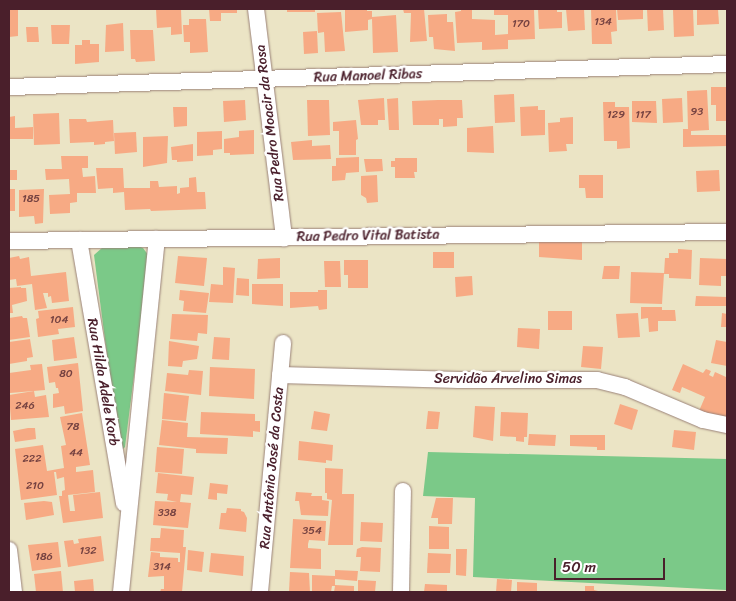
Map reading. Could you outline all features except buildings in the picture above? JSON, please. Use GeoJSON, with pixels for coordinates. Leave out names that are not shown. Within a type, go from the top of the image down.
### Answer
{"type":"FeatureCollection","features":[{"type":"Feature","properties":{"kind":"street","name":"Rua Pedro Moacir da Rosa"},"geometry":{"type":"LineString","coordinates":[[256,9],[284,238]]}},
{"type":"Feature","properties":{"kind":"street","name":"Rua Manoel Ribas"},"geometry":{"type":"LineString","coordinates":[[9,87],[727,64]]}},
{"type":"Feature","properties":{"kind":"street","name":"Rua Pedro Vital Batista"},"geometry":{"type":"LineString","coordinates":[[9,241],[727,232]]}},
{"type":"Feature","properties":{"kind":"street"},"geometry":{"type":"LineString","coordinates":[[121,592],[157,239]]}},
{"type":"Feature","properties":{"kind":"street","name":"Rua Hilda Adele Korb"},"geometry":{"type":"LineString","coordinates":[[79,240],[128,523]]}},
{"type":"Feature","properties":{"kind":"street","name":"Rua Antônio José da Costa"},"geometry":{"type":"LineString","coordinates":[[260,592],[283,343]]}},
{"type":"Feature","properties":{"kind":"street","name":"Servidão Arvelino Simas"},"geometry":{"type":"LineString","coordinates":[[280,375],[459,380],[597,380],[625,387],[703,420],[727,425]]}},
{"type":"Feature","properties":{"kind":"street"},"geometry":{"type":"LineString","coordinates":[[401,592],[403,491]]}},
{"type":"Feature","properties":{"kind":"street"},"geometry":{"type":"LineString","coordinates":[[9,550],[14,592]]}},
{"type":"Feature","properties":{"kind":"green space"},"geometry":{"type":"Polygon","coordinates":[[[136,245],[143,248],[149,256],[125,447],[122,450],[119,448],[94,255],[103,247],[136,245]]]}},
{"type":"Feature","properties":{"kind":"green space"},"geometry":{"type":"Polygon","coordinates":[[[428,452],[727,459],[726,590],[473,577],[475,498],[423,496],[428,452]]]}}]}
